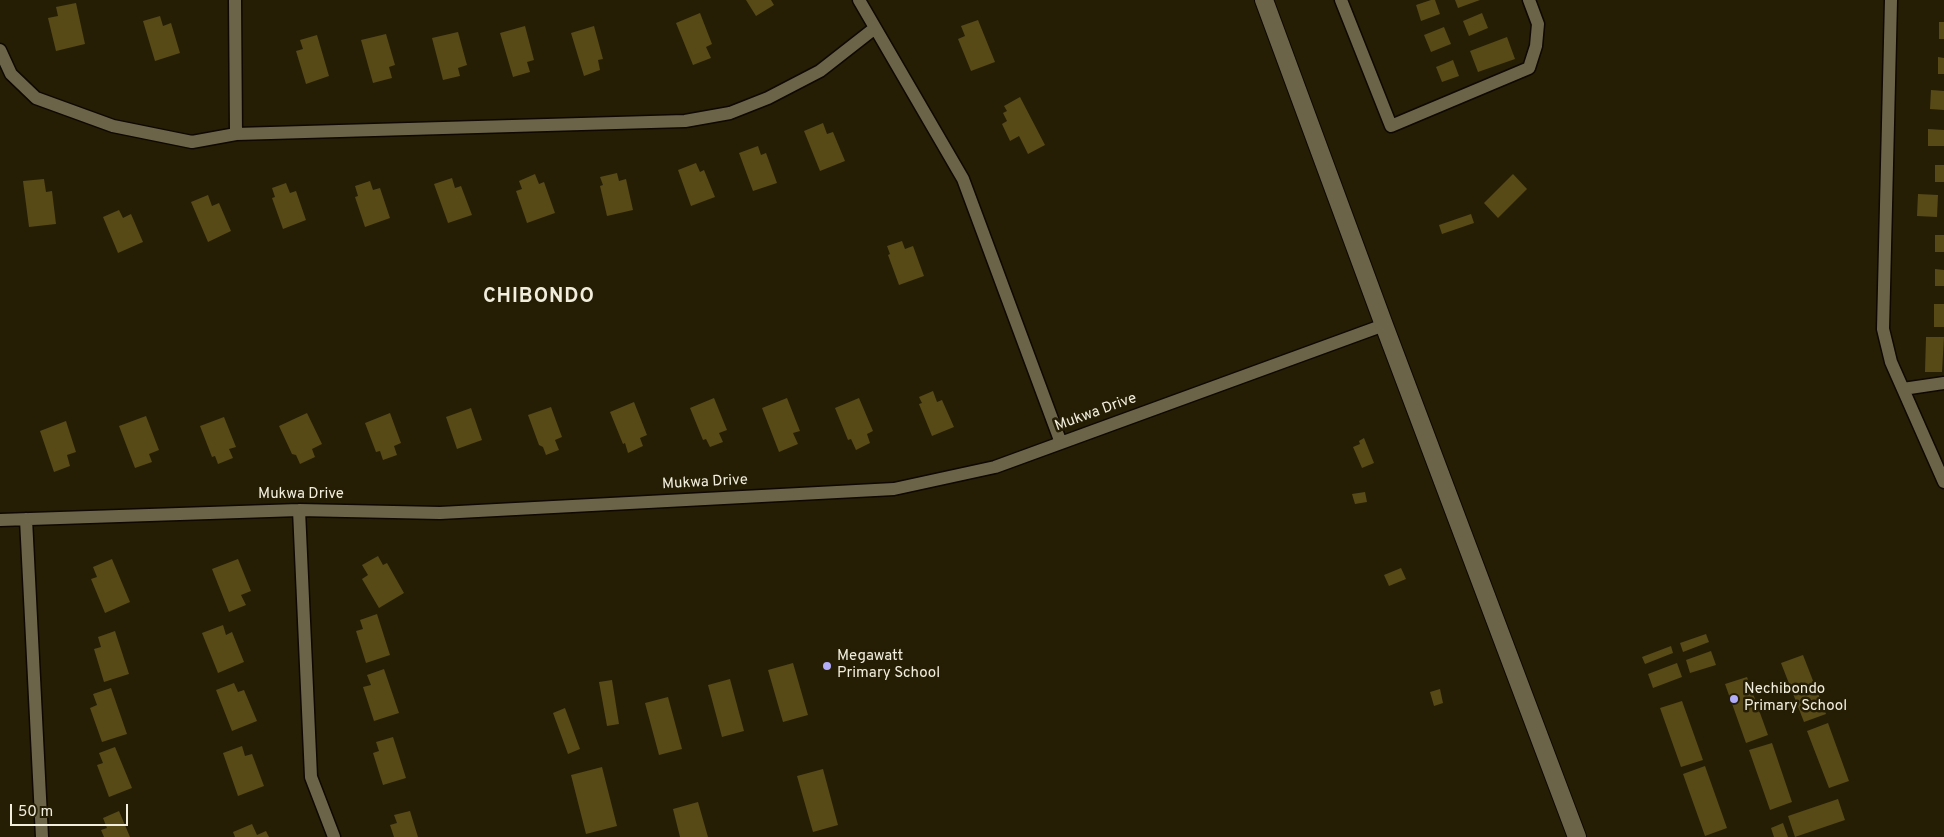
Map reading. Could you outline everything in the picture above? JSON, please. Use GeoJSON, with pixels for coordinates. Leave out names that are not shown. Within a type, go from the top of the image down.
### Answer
{"type":"FeatureCollection","features":[{"type":"Feature","properties":{"kind":"street"},"geometry":{"type":"LineString","coordinates":[[235,0],[236,134]]}},
{"type":"Feature","properties":{"kind":"street"},"geometry":{"type":"LineString","coordinates":[[860,0],[963,179],[1061,443]]}},
{"type":"Feature","properties":{"kind":"street"},"geometry":{"type":"LineString","coordinates":[[1264,0],[1577,837]]}},
{"type":"Feature","properties":{"kind":"street"},"geometry":{"type":"LineString","coordinates":[[1342,0],[1391,126],[1529,68],[1536,46],[1538,24],[1529,0]]}},
{"type":"Feature","properties":{"kind":"street"},"geometry":{"type":"LineString","coordinates":[[1891,0],[1883,329],[1891,362],[1944,482]]}},
{"type":"Feature","properties":{"kind":"street"},"geometry":{"type":"LineString","coordinates":[[0,50],[11,74],[36,98],[113,126],[192,142],[236,134],[694,119],[730,113],[768,98],[820,71],[875,28]]}},
{"type":"Feature","properties":{"kind":"street","name":"Mukwa Drive"},"geometry":{"type":"LineString","coordinates":[[0,520],[299,510],[440,513],[894,490],[995,467],[1384,325]]}},
{"type":"Feature","properties":{"kind":"street"},"geometry":{"type":"LineString","coordinates":[[1903,389],[1944,383]]}},
{"type":"Feature","properties":{"kind":"street"},"geometry":{"type":"LineString","coordinates":[[299,510],[312,777],[334,837]]}},
{"type":"Feature","properties":{"kind":"street"},"geometry":{"type":"LineString","coordinates":[[26,519],[42,837]]}},
{"type":"Feature","properties":{"kind":"building"},"geometry":{"type":"Polygon","coordinates":[[[746,0],[771,0],[774,5],[756,16],[746,0]]]}},
{"type":"Feature","properties":{"kind":"building"},"geometry":{"type":"Polygon","coordinates":[[[1435,0],[1440,14],[1421,21],[1416,5],[1435,0]]]}},
{"type":"Feature","properties":{"kind":"building"},"geometry":{"type":"Polygon","coordinates":[[[1455,0],[1480,0],[1458,8],[1455,0]]]}},
{"type":"Feature","properties":{"kind":"building"},"geometry":{"type":"Polygon","coordinates":[[[76,3],[85,44],[56,51],[48,18],[58,16],[56,7],[76,3]]]}},
{"type":"Feature","properties":{"kind":"building"},"geometry":{"type":"Polygon","coordinates":[[[700,13],[712,44],[706,47],[711,58],[693,65],[676,23],[700,13]]]}},
{"type":"Feature","properties":{"kind":"building"},"geometry":{"type":"Polygon","coordinates":[[[1482,13],[1488,28],[1469,36],[1463,21],[1482,13]]]}},
{"type":"Feature","properties":{"kind":"building"},"geometry":{"type":"Polygon","coordinates":[[[160,16],[163,26],[171,23],[180,53],[155,61],[143,21],[160,16]]]}},
{"type":"Feature","properties":{"kind":"building"},"geometry":{"type":"Polygon","coordinates":[[[978,20],[995,62],[971,71],[958,39],[965,36],[961,26],[978,20]]]}},
{"type":"Feature","properties":{"kind":"building"},"geometry":{"type":"Polygon","coordinates":[[[1939,22],[1944,22],[1944,39],[1939,39],[1939,22]]]}},
{"type":"Feature","properties":{"kind":"building"},"geometry":{"type":"Polygon","coordinates":[[[525,26],[534,60],[527,62],[530,72],[513,77],[500,33],[525,26]]]}},
{"type":"Feature","properties":{"kind":"building"},"geometry":{"type":"Polygon","coordinates":[[[594,26],[603,59],[598,60],[600,70],[584,76],[571,33],[594,26]]]}},
{"type":"Feature","properties":{"kind":"building"},"geometry":{"type":"Polygon","coordinates":[[[1444,27],[1451,44],[1431,52],[1424,35],[1444,27]]]}},
{"type":"Feature","properties":{"kind":"building"},"geometry":{"type":"Polygon","coordinates":[[[458,32],[467,65],[458,68],[460,76],[443,80],[432,38],[458,32]]]}},
{"type":"Feature","properties":{"kind":"building"},"geometry":{"type":"Polygon","coordinates":[[[386,34],[395,65],[389,67],[392,78],[373,83],[361,40],[386,34]]]}},
{"type":"Feature","properties":{"kind":"building"},"geometry":{"type":"Polygon","coordinates":[[[317,35],[329,76],[306,84],[296,51],[303,49],[300,40],[317,35]]]}},
{"type":"Feature","properties":{"kind":"building"},"geometry":{"type":"Polygon","coordinates":[[[1507,37],[1515,59],[1478,72],[1470,51],[1507,37]]]}},
{"type":"Feature","properties":{"kind":"building"},"geometry":{"type":"Polygon","coordinates":[[[1938,57],[1944,58],[1944,74],[1938,74],[1938,57]]]}},
{"type":"Feature","properties":{"kind":"building"},"geometry":{"type":"Polygon","coordinates":[[[1453,60],[1459,76],[1442,82],[1436,67],[1453,60]]]}},
{"type":"Feature","properties":{"kind":"building"},"geometry":{"type":"Polygon","coordinates":[[[1931,90],[1944,91],[1944,110],[1930,109],[1931,90]]]}},
{"type":"Feature","properties":{"kind":"building"},"geometry":{"type":"Polygon","coordinates":[[[1020,97],[1045,145],[1028,154],[1019,136],[1010,141],[1002,124],[1007,121],[1003,113],[1007,111],[1004,106],[1020,97]]]}},
{"type":"Feature","properties":{"kind":"building"},"geometry":{"type":"Polygon","coordinates":[[[823,123],[827,134],[833,132],[845,161],[820,171],[804,131],[823,123]]]}},
{"type":"Feature","properties":{"kind":"building"},"geometry":{"type":"Polygon","coordinates":[[[1928,129],[1944,130],[1944,146],[1928,146],[1928,129]]]}},
{"type":"Feature","properties":{"kind":"building"},"geometry":{"type":"Polygon","coordinates":[[[758,146],[761,155],[766,153],[777,183],[753,191],[739,153],[758,146]]]}},
{"type":"Feature","properties":{"kind":"building"},"geometry":{"type":"Polygon","coordinates":[[[696,163],[700,172],[704,170],[715,197],[691,206],[678,170],[696,163]]]}},
{"type":"Feature","properties":{"kind":"building"},"geometry":{"type":"Polygon","coordinates":[[[1935,165],[1944,165],[1944,182],[1935,182],[1935,165]]]}},
{"type":"Feature","properties":{"kind":"building"},"geometry":{"type":"Polygon","coordinates":[[[617,173],[619,181],[626,179],[633,210],[607,216],[600,186],[603,185],[600,177],[617,173]]]}},
{"type":"Feature","properties":{"kind":"building"},"geometry":{"type":"Polygon","coordinates":[[[535,174],[539,184],[544,182],[555,213],[527,223],[516,191],[522,189],[519,181],[535,174]]]}},
{"type":"Feature","properties":{"kind":"building"},"geometry":{"type":"Polygon","coordinates":[[[1513,174],[1527,189],[1498,218],[1484,203],[1513,174]]]}},
{"type":"Feature","properties":{"kind":"building"},"geometry":{"type":"Polygon","coordinates":[[[452,178],[455,188],[461,186],[472,215],[448,223],[434,184],[452,178]]]}},
{"type":"Feature","properties":{"kind":"building"},"geometry":{"type":"Polygon","coordinates":[[[44,179],[46,192],[52,191],[56,224],[29,227],[23,181],[44,179]]]}},
{"type":"Feature","properties":{"kind":"building"},"geometry":{"type":"Polygon","coordinates":[[[370,181],[373,190],[380,188],[390,218],[365,227],[355,197],[358,196],[355,186],[370,181]]]}},
{"type":"Feature","properties":{"kind":"building"},"geometry":{"type":"Polygon","coordinates":[[[286,183],[290,193],[296,191],[306,220],[283,229],[272,198],[275,197],[272,188],[286,183]]]}},
{"type":"Feature","properties":{"kind":"building"},"geometry":{"type":"Polygon","coordinates":[[[1918,194],[1938,195],[1937,217],[1917,216],[1918,194]]]}},
{"type":"Feature","properties":{"kind":"building"},"geometry":{"type":"Polygon","coordinates":[[[208,195],[212,206],[219,203],[231,231],[208,242],[191,202],[208,195]]]}},
{"type":"Feature","properties":{"kind":"building"},"geometry":{"type":"Polygon","coordinates":[[[119,210],[123,218],[131,214],[143,242],[118,253],[103,217],[119,210]]]}},
{"type":"Feature","properties":{"kind":"building"},"geometry":{"type":"Polygon","coordinates":[[[1471,214],[1474,223],[1442,234],[1439,225],[1471,214]]]}},
{"type":"Feature","properties":{"kind":"building"},"geometry":{"type":"Polygon","coordinates":[[[1935,235],[1944,235],[1944,252],[1935,252],[1935,235]]]}},
{"type":"Feature","properties":{"kind":"building"},"geometry":{"type":"Polygon","coordinates":[[[902,241],[905,249],[913,246],[924,276],[899,285],[888,255],[890,254],[887,246],[902,241]]]}},
{"type":"Feature","properties":{"kind":"building"},"geometry":{"type":"Polygon","coordinates":[[[1935,269],[1944,270],[1944,286],[1935,286],[1935,269]]]}},
{"type":"Feature","properties":{"kind":"building"},"geometry":{"type":"Polygon","coordinates":[[[1934,304],[1944,304],[1944,327],[1934,327],[1934,304]]]}},
{"type":"Feature","properties":{"kind":"building"},"geometry":{"type":"Polygon","coordinates":[[[1926,337],[1944,337],[1942,372],[1925,372],[1926,337]]]}},
{"type":"Feature","properties":{"kind":"building"},"geometry":{"type":"Polygon","coordinates":[[[933,391],[937,402],[942,400],[954,427],[932,436],[919,404],[922,403],[919,397],[933,391]]]}},
{"type":"Feature","properties":{"kind":"building"},"geometry":{"type":"Polygon","coordinates":[[[714,398],[727,430],[719,433],[723,442],[710,447],[706,439],[703,440],[690,408],[714,398]]]}},
{"type":"Feature","properties":{"kind":"building"},"geometry":{"type":"Polygon","coordinates":[[[787,398],[800,431],[793,433],[798,444],[779,452],[762,408],[787,398]]]}},
{"type":"Feature","properties":{"kind":"building"},"geometry":{"type":"Polygon","coordinates":[[[859,398],[873,431],[867,434],[870,443],[856,450],[851,439],[848,440],[835,408],[859,398]]]}},
{"type":"Feature","properties":{"kind":"building"},"geometry":{"type":"Polygon","coordinates":[[[634,402],[647,435],[640,438],[643,446],[628,453],[610,412],[634,402]]]}},
{"type":"Feature","properties":{"kind":"building"},"geometry":{"type":"Polygon","coordinates":[[[551,407],[562,437],[555,440],[559,450],[546,455],[543,447],[539,445],[528,415],[551,407]]]}},
{"type":"Feature","properties":{"kind":"building"},"geometry":{"type":"Polygon","coordinates":[[[471,408],[482,440],[457,449],[446,417],[471,408]]]}},
{"type":"Feature","properties":{"kind":"building"},"geometry":{"type":"Polygon","coordinates":[[[307,413],[322,444],[312,449],[315,457],[300,464],[296,455],[292,454],[279,426],[307,413]]]}},
{"type":"Feature","properties":{"kind":"building"},"geometry":{"type":"Polygon","coordinates":[[[390,413],[401,443],[394,446],[397,455],[383,460],[380,451],[376,452],[365,423],[390,413]]]}},
{"type":"Feature","properties":{"kind":"building"},"geometry":{"type":"Polygon","coordinates":[[[146,416],[159,450],[149,454],[152,462],[135,468],[119,426],[146,416]]]}},
{"type":"Feature","properties":{"kind":"building"},"geometry":{"type":"Polygon","coordinates":[[[224,417],[236,447],[229,449],[233,458],[218,464],[215,456],[212,457],[200,426],[224,417]]]}},
{"type":"Feature","properties":{"kind":"building"},"geometry":{"type":"Polygon","coordinates":[[[66,421],[76,452],[67,455],[70,466],[54,472],[40,431],[66,421]]]}},
{"type":"Feature","properties":{"kind":"building"},"geometry":{"type":"Polygon","coordinates":[[[1364,438],[1374,463],[1362,468],[1353,447],[1360,444],[1359,441],[1364,438]]]}},
{"type":"Feature","properties":{"kind":"building"},"geometry":{"type":"Polygon","coordinates":[[[1365,492],[1367,502],[1355,504],[1352,494],[1365,492]]]}},
{"type":"Feature","properties":{"kind":"building"},"geometry":{"type":"Polygon","coordinates":[[[378,556],[383,565],[387,563],[404,593],[379,608],[362,579],[368,575],[362,565],[378,556]]]}},
{"type":"Feature","properties":{"kind":"building"},"geometry":{"type":"Polygon","coordinates":[[[112,559],[130,602],[105,613],[91,579],[97,577],[93,567],[112,559]]]}},
{"type":"Feature","properties":{"kind":"building"},"geometry":{"type":"Polygon","coordinates":[[[238,559],[251,591],[241,595],[246,605],[229,612],[212,569],[238,559]]]}},
{"type":"Feature","properties":{"kind":"building"},"geometry":{"type":"Polygon","coordinates":[[[1401,568],[1406,579],[1389,586],[1384,575],[1401,568]]]}},
{"type":"Feature","properties":{"kind":"building"},"geometry":{"type":"Polygon","coordinates":[[[377,614],[390,655],[366,663],[356,631],[363,629],[360,620],[377,614]]]}},
{"type":"Feature","properties":{"kind":"building"},"geometry":{"type":"Polygon","coordinates":[[[223,625],[226,635],[232,632],[244,662],[218,673],[202,633],[223,625]]]}},
{"type":"Feature","properties":{"kind":"building"},"geometry":{"type":"Polygon","coordinates":[[[115,631],[129,674],[104,682],[94,649],[101,647],[98,637],[115,631]]]}},
{"type":"Feature","properties":{"kind":"building"},"geometry":{"type":"Polygon","coordinates":[[[1706,634],[1709,642],[1683,652],[1680,643],[1706,634]]]}},
{"type":"Feature","properties":{"kind":"building"},"geometry":{"type":"Polygon","coordinates":[[[1671,646],[1673,653],[1645,664],[1642,657],[1671,646]]]}},
{"type":"Feature","properties":{"kind":"building"},"geometry":{"type":"Polygon","coordinates":[[[1711,651],[1716,665],[1690,673],[1686,660],[1711,651]]]}},
{"type":"Feature","properties":{"kind":"building"},"geometry":{"type":"Polygon","coordinates":[[[1803,655],[1826,714],[1804,722],[1781,663],[1803,655]]]}},
{"type":"Feature","properties":{"kind":"building"},"geometry":{"type":"Polygon","coordinates":[[[793,663],[808,715],[783,722],[768,670],[793,663]]]}},
{"type":"Feature","properties":{"kind":"building"},"geometry":{"type":"Polygon","coordinates":[[[1677,663],[1682,677],[1653,688],[1648,674],[1677,663]]]}},
{"type":"Feature","properties":{"kind":"building"},"geometry":{"type":"Polygon","coordinates":[[[384,669],[399,713],[374,721],[363,687],[371,685],[367,675],[384,669]]]}},
{"type":"Feature","properties":{"kind":"building"},"geometry":{"type":"Polygon","coordinates":[[[1747,677],[1768,735],[1746,743],[1725,684],[1747,677]]]}},
{"type":"Feature","properties":{"kind":"building"},"geometry":{"type":"Polygon","coordinates":[[[730,679],[744,731],[722,737],[708,685],[730,679]]]}},
{"type":"Feature","properties":{"kind":"building"},"geometry":{"type":"Polygon","coordinates":[[[612,680],[619,724],[607,726],[599,682],[612,680]]]}},
{"type":"Feature","properties":{"kind":"building"},"geometry":{"type":"Polygon","coordinates":[[[234,683],[238,692],[244,690],[257,721],[232,731],[216,690],[234,683]]]}},
{"type":"Feature","properties":{"kind":"building"},"geometry":{"type":"Polygon","coordinates":[[[111,688],[127,734],[102,742],[90,708],[97,705],[93,694],[111,688]]]}},
{"type":"Feature","properties":{"kind":"building"},"geometry":{"type":"Polygon","coordinates":[[[1440,689],[1443,703],[1434,706],[1430,692],[1440,689]]]}},
{"type":"Feature","properties":{"kind":"building"},"geometry":{"type":"Polygon","coordinates":[[[668,697],[682,749],[659,755],[645,703],[668,697]]]}},
{"type":"Feature","properties":{"kind":"building"},"geometry":{"type":"Polygon","coordinates":[[[1682,701],[1703,760],[1681,767],[1660,708],[1682,701]]]}},
{"type":"Feature","properties":{"kind":"building"},"geometry":{"type":"Polygon","coordinates":[[[565,708],[580,749],[568,754],[553,713],[565,708]]]}},
{"type":"Feature","properties":{"kind":"building"},"geometry":{"type":"Polygon","coordinates":[[[1828,723],[1849,781],[1829,788],[1807,731],[1828,723]]]}},
{"type":"Feature","properties":{"kind":"building"},"geometry":{"type":"Polygon","coordinates":[[[393,737],[406,778],[383,785],[373,753],[379,751],[376,742],[393,737]]]}},
{"type":"Feature","properties":{"kind":"building"},"geometry":{"type":"Polygon","coordinates":[[[1772,743],[1792,802],[1770,810],[1749,750],[1772,743]]]}},
{"type":"Feature","properties":{"kind":"building"},"geometry":{"type":"Polygon","coordinates":[[[242,746],[245,756],[252,754],[264,786],[238,796],[223,753],[242,746]]]}},
{"type":"Feature","properties":{"kind":"building"},"geometry":{"type":"Polygon","coordinates":[[[115,747],[132,788],[109,797],[97,765],[103,763],[99,753],[115,747]]]}},
{"type":"Feature","properties":{"kind":"building"},"geometry":{"type":"Polygon","coordinates":[[[1705,766],[1727,828],[1705,836],[1683,774],[1705,766]]]}},
{"type":"Feature","properties":{"kind":"building"},"geometry":{"type":"Polygon","coordinates":[[[602,767],[617,826],[586,834],[571,775],[602,767]]]}},
{"type":"Feature","properties":{"kind":"building"},"geometry":{"type":"Polygon","coordinates":[[[823,769],[838,825],[813,832],[797,776],[823,769]]]}},
{"type":"Feature","properties":{"kind":"building"},"geometry":{"type":"Polygon","coordinates":[[[1838,799],[1845,820],[1795,837],[1788,816],[1838,799]]]}},
{"type":"Feature","properties":{"kind":"building"},"geometry":{"type":"Polygon","coordinates":[[[698,802],[708,837],[680,837],[673,809],[698,802]]]}},
{"type":"Feature","properties":{"kind":"building"},"geometry":{"type":"Polygon","coordinates":[[[119,811],[130,837],[104,837],[101,830],[107,828],[103,818],[119,811]]]}},
{"type":"Feature","properties":{"kind":"building"},"geometry":{"type":"Polygon","coordinates":[[[410,811],[418,837],[394,837],[390,825],[397,823],[394,815],[410,811]]]}},
{"type":"Feature","properties":{"kind":"building"},"geometry":{"type":"Polygon","coordinates":[[[1783,823],[1788,837],[1774,837],[1771,828],[1783,823]]]}},
{"type":"Feature","properties":{"kind":"building"},"geometry":{"type":"Polygon","coordinates":[[[252,824],[257,835],[266,831],[269,837],[235,837],[233,832],[252,824]]]}},
{"type":"Feature","properties":{"kind":"place","name":"Megawatt Primary School"},"geometry":{"type":"Point","coordinates":[827,666]}},
{"type":"Feature","properties":{"kind":"place","name":"Nechibondo Primary School"},"geometry":{"type":"Point","coordinates":[1734,699]}},
{"type":"Feature","properties":{"kind":"district","name":"CHIBONDO"},"geometry":{"type":"Point","coordinates":[539,298]}}]}
